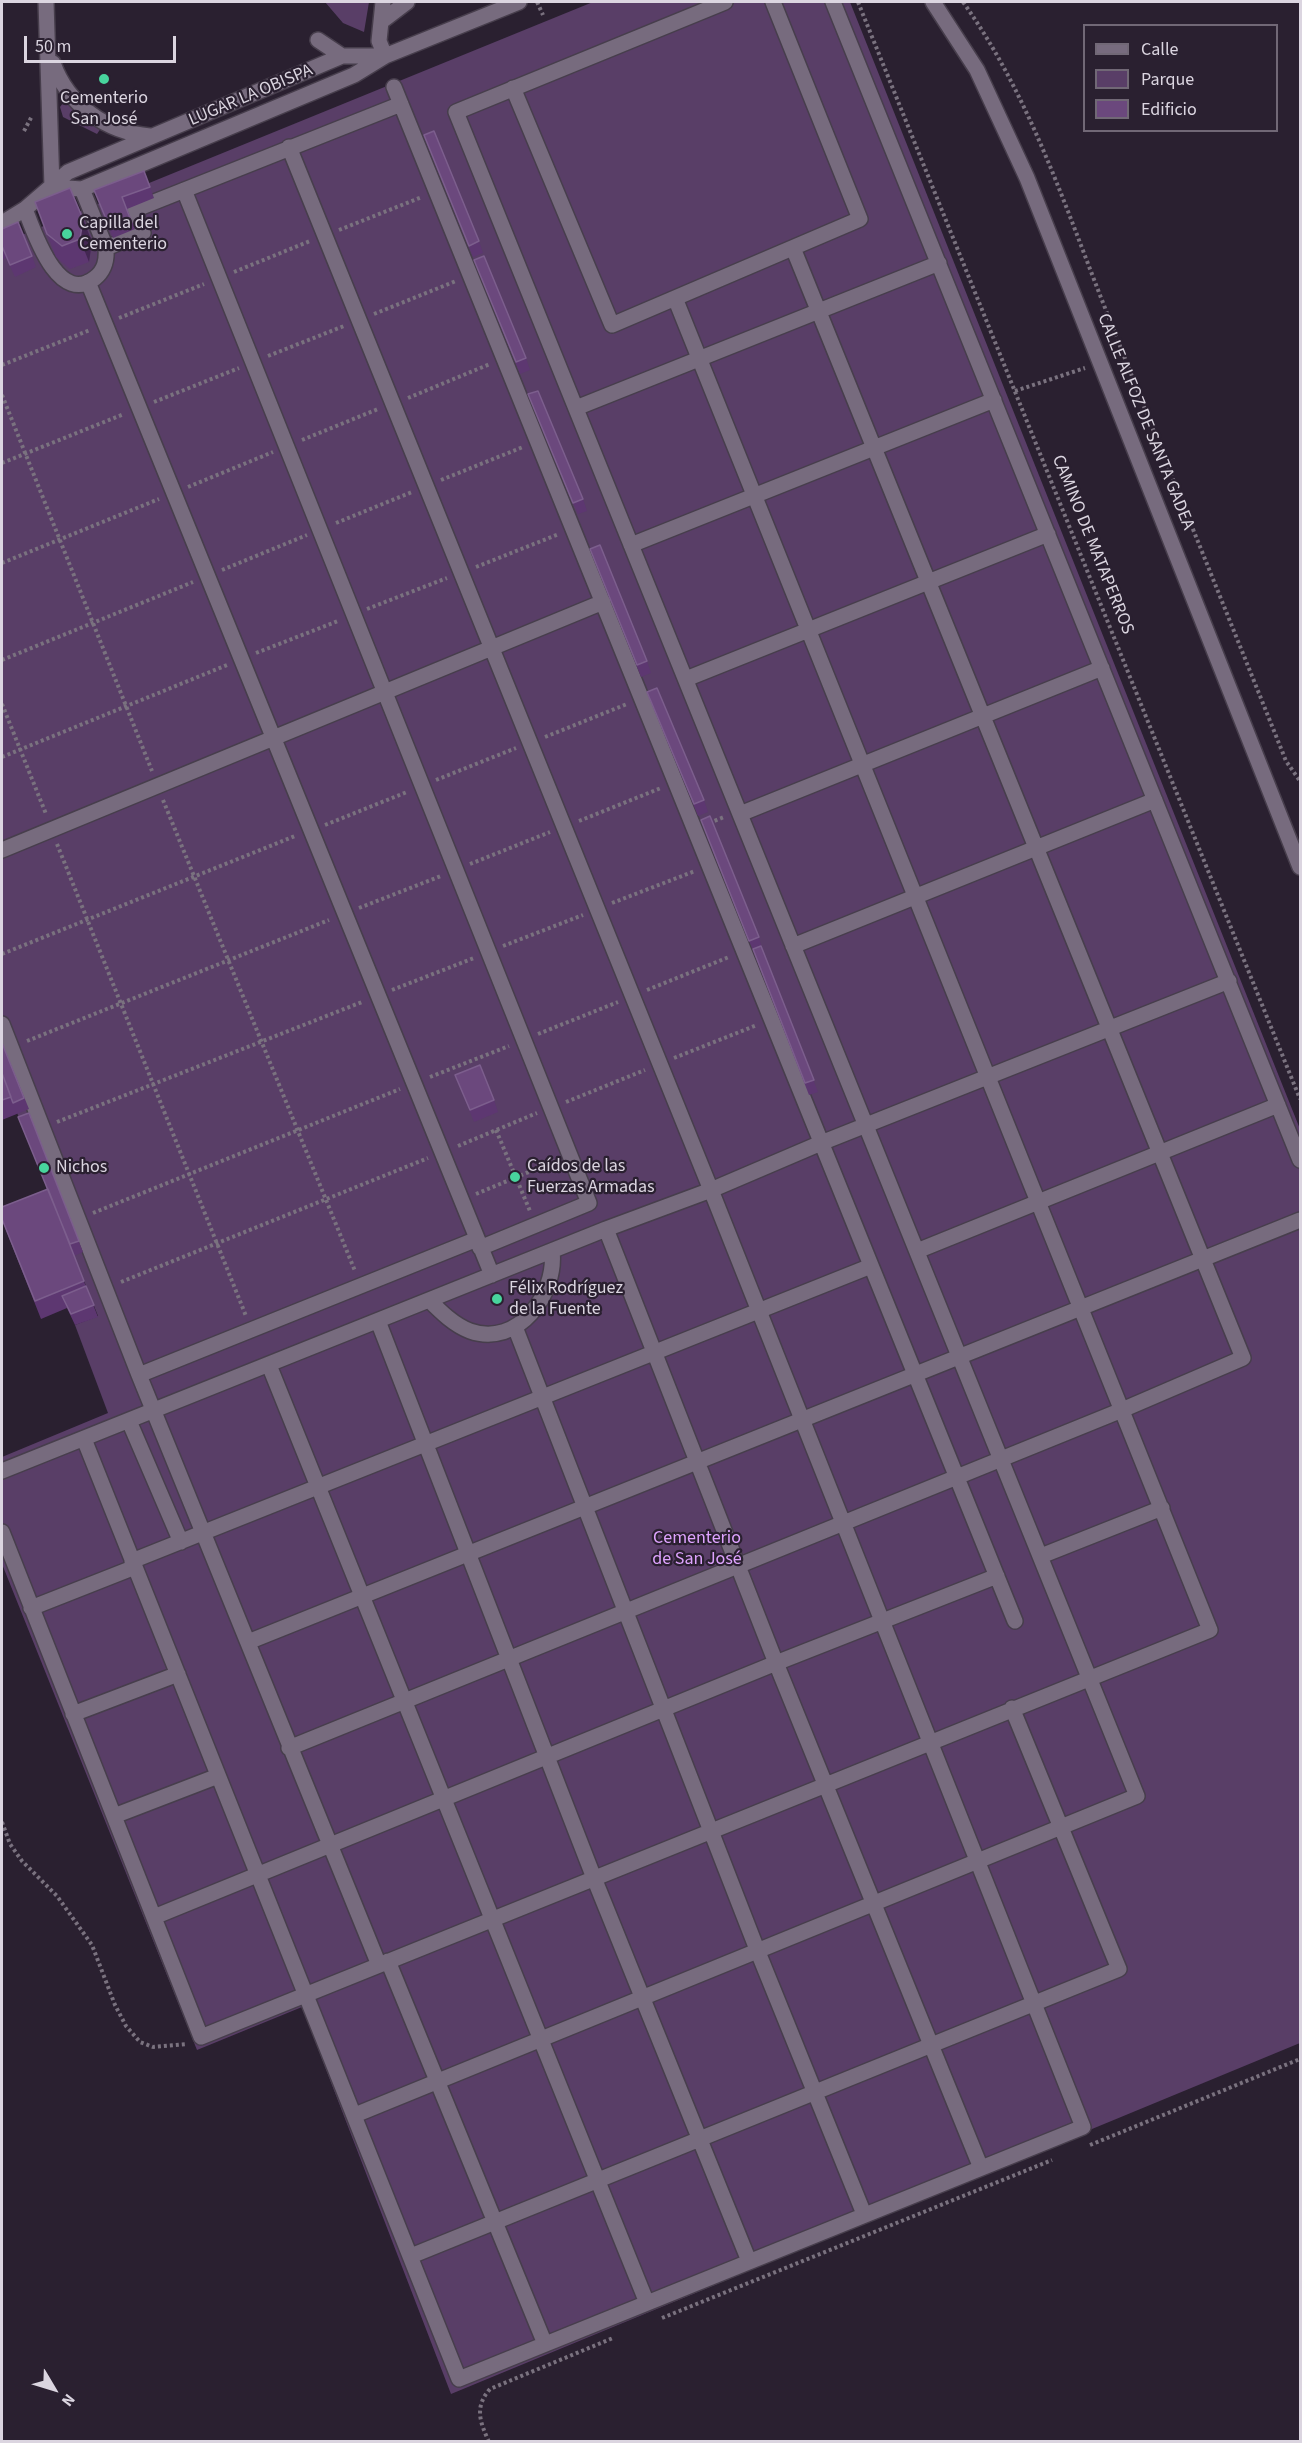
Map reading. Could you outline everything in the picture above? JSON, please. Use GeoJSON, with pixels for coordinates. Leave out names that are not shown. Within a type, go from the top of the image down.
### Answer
{"type":"FeatureCollection","features":[{"type":"Feature","properties":{"kind":"street"},"geometry":{"type":"LineString","coordinates":[[46,2],[52,187]]}},
{"type":"Feature","properties":{"kind":"street"},"geometry":{"type":"LineString","coordinates":[[2,223],[25,209],[68,172],[342,56],[385,56],[379,41],[383,2]]}},
{"type":"Feature","properties":{"kind":"street"},"geometry":{"type":"LineString","coordinates":[[382,21],[393,2]]}},
{"type":"Feature","properties":{"kind":"street"},"geometry":{"type":"LineString","coordinates":[[382,21],[407,2]]}},
{"type":"Feature","properties":{"kind":"street","name":"LUGAR LA OBISPA"},"geometry":{"type":"LineString","coordinates":[[52,187],[82,189],[354,75],[385,56],[519,2]]}},
{"type":"Feature","properties":{"kind":"street"},"geometry":{"type":"LineString","coordinates":[[355,2115],[1137,1796],[456,112],[725,2]]}},
{"type":"Feature","properties":{"kind":"street"},"geometry":{"type":"LineString","coordinates":[[513,88],[612,325],[860,219],[774,2]]}},
{"type":"Feature","properties":{"kind":"street"},"geometry":{"type":"LineString","coordinates":[[833,2],[1300,1160]]}},
{"type":"Feature","properties":{"kind":"street","name":"CALLE ALFOZ DE SANTA GADEA"},"geometry":{"type":"LineString","coordinates":[[933,2],[977,70],[1003,124],[1296,843],[1300,867]]}},
{"type":"Feature","properties":{"kind":"street"},"geometry":{"type":"LineString","coordinates":[[318,40],[342,56]]}},
{"type":"Feature","properties":{"kind":"street"},"geometry":{"type":"LineString","coordinates":[[48,52],[68,94],[97,119],[135,134],[153,136]]}},
{"type":"Feature","properties":{"kind":"street"},"geometry":{"type":"LineString","coordinates":[[394,87],[1015,1622]]}},
{"type":"Feature","properties":{"kind":"street"},"geometry":{"type":"LineString","coordinates":[[106,248],[143,233],[134,210],[401,104]]}},
{"type":"Feature","properties":{"kind":"street"},"geometry":{"type":"LineString","coordinates":[[84,1439],[459,2379],[1083,2127],[711,1190],[490,649],[289,147]]}},
{"type":"Feature","properties":{"kind":"street"},"geometry":{"type":"LineString","coordinates":[[25,209],[44,254],[56,272],[70,282],[80,284],[88,282],[105,266],[106,248],[82,189]]}},
{"type":"Feature","properties":{"kind":"street"},"geometry":{"type":"LineString","coordinates":[[140,1375],[361,1286],[536,1226],[588,1203],[184,190]]}},
{"type":"Feature","properties":{"kind":"street"},"geometry":{"type":"LineString","coordinates":[[290,1748],[1122,1410],[1243,1358],[793,248]]}},
{"type":"Feature","properties":{"kind":"street"},"geometry":{"type":"LineString","coordinates":[[576,408],[939,263]]}},
{"type":"Feature","properties":{"kind":"street"},"geometry":{"type":"LineString","coordinates":[[88,282],[492,1275]]}},
{"type":"Feature","properties":{"kind":"street"},"geometry":{"type":"LineString","coordinates":[[2,1532],[201,2037],[825,1783],[1210,1630],[675,298]]}},
{"type":"Feature","properties":{"kind":"street"},"geometry":{"type":"LineString","coordinates":[[632,545],[994,400]]}},
{"type":"Feature","properties":{"kind":"street"},"geometry":{"type":"LineString","coordinates":[[686,679],[1048,534]]}},
{"type":"Feature","properties":{"kind":"street"},"geometry":{"type":"LineString","coordinates":[[2,850],[603,602]]}},
{"type":"Feature","properties":{"kind":"street"},"geometry":{"type":"LineString","coordinates":[[740,812],[1102,668]]}},
{"type":"Feature","properties":{"kind":"street"},"geometry":{"type":"LineString","coordinates":[[793,946],[1155,800]]}},
{"type":"Feature","properties":{"kind":"street"},"geometry":{"type":"LineString","coordinates":[[2,1472],[606,1229],[711,1190],[821,1143],[1228,981]]}},
{"type":"Feature","properties":{"kind":"street"},"geometry":{"type":"LineString","coordinates":[[2,1024],[328,1844],[438,2081],[545,2344]]}},
{"type":"Feature","properties":{"kind":"street"},"geometry":{"type":"LineString","coordinates":[[917,1251],[1278,1105]]}},
{"type":"Feature","properties":{"kind":"street"},"geometry":{"type":"LineString","coordinates":[[248,1642],[1300,1220]]}},
{"type":"Feature","properties":{"kind":"street"},"geometry":{"type":"LineString","coordinates":[[606,1229],[776,1663],[981,2168]]}},
{"type":"Feature","properties":{"kind":"street"},"geometry":{"type":"LineString","coordinates":[[429,1300],[453,1321],[471,1331],[505,1332],[515,1327],[535,1309],[545,1292],[554,1265],[552,1251]]}},
{"type":"Feature","properties":{"kind":"street"},"geometry":{"type":"LineString","coordinates":[[31,1608],[181,1542],[871,1266]]}},
{"type":"Feature","properties":{"kind":"street"},"geometry":{"type":"LineString","coordinates":[[378,1321],[594,1878],[749,2261]]}},
{"type":"Feature","properties":{"kind":"street"},"geometry":{"type":"LineString","coordinates":[[515,1327],[758,1952],[864,2214]]}},
{"type":"Feature","properties":{"kind":"street"},"geometry":{"type":"LineString","coordinates":[[269,1365],[646,2303]]}},
{"type":"Feature","properties":{"kind":"street"},"geometry":{"type":"LineString","coordinates":[[129,1421],[181,1542]]}},
{"type":"Feature","properties":{"kind":"street"},"geometry":{"type":"LineString","coordinates":[[1041,1556],[1162,1508]]}},
{"type":"Feature","properties":{"kind":"street"},"geometry":{"type":"LineString","coordinates":[[154,1917],[328,1844],[996,1576]]}},
{"type":"Feature","properties":{"kind":"street"},"geometry":{"type":"LineString","coordinates":[[73,1714],[178,1674]]}},
{"type":"Feature","properties":{"kind":"street"},"geometry":{"type":"LineString","coordinates":[[411,2256],[817,2094],[1119,1969],[1012,1708]]}},
{"type":"Feature","properties":{"kind":"street"},"geometry":{"type":"LineString","coordinates":[[114,1816],[218,1776]]}},
{"type":"Feature","properties":{"kind":"path"},"geometry":{"type":"LineString","coordinates":[[537,2],[543,15]]}},
{"type":"Feature","properties":{"kind":"path","name":"CAMINO DE MATAPERROS"},"geometry":{"type":"LineString","coordinates":[[858,2],[1300,1099]]}},
{"type":"Feature","properties":{"kind":"path"},"geometry":{"type":"LineString","coordinates":[[963,2],[994,49],[1019,95],[1070,216],[1286,761],[1300,781]]}},
{"type":"Feature","properties":{"kind":"path"},"geometry":{"type":"LineString","coordinates":[[968,2],[968,8]]}},
{"type":"Feature","properties":{"kind":"path"},"geometry":{"type":"LineString","coordinates":[[2,563],[504,358]]}},
{"type":"Feature","properties":{"kind":"path"},"geometry":{"type":"LineString","coordinates":[[1015,391],[1101,363]]}},
{"type":"Feature","properties":{"kind":"path"},"geometry":{"type":"LineString","coordinates":[[2,395],[58,540],[361,1286]]}},
{"type":"Feature","properties":{"kind":"path"},"geometry":{"type":"LineString","coordinates":[[2,660],[538,441]]}},
{"type":"Feature","properties":{"kind":"path"},"geometry":{"type":"LineString","coordinates":[[2,757],[125,705],[573,528]]}},
{"type":"Feature","properties":{"kind":"path"},"geometry":{"type":"LineString","coordinates":[[2,704],[252,1330]]}},
{"type":"Feature","properties":{"kind":"path"},"geometry":{"type":"LineString","coordinates":[[695,829],[740,812]]}},
{"type":"Feature","properties":{"kind":"path"},"geometry":{"type":"LineString","coordinates":[[496,1130],[536,1226]]}},
{"type":"Feature","properties":{"kind":"path"},"geometry":{"type":"LineString","coordinates":[[461,1201],[569,1155]]}},
{"type":"Feature","properties":{"kind":"path"},"geometry":{"type":"LineString","coordinates":[[2,1822],[10,1844],[22,1861],[57,1896],[81,1926],[92,1945],[115,2005],[126,2026],[140,2042],[153,2047],[181,2045],[201,2037]]}},
{"type":"Feature","properties":{"kind":"path"},"geometry":{"type":"LineString","coordinates":[[1086,2147],[1300,2059]]}},
{"type":"Feature","properties":{"kind":"path"},"geometry":{"type":"LineString","coordinates":[[651,2322],[1053,2160]]}},
{"type":"Feature","properties":{"kind":"path"},"geometry":{"type":"LineString","coordinates":[[489,2442],[479,2414],[480,2404],[490,2389],[619,2336]]}},
{"type":"Feature","properties":{"kind":"green space"},"geometry":{"type":"Polygon","coordinates":[[[325,2],[369,2],[364,32],[343,23],[325,2]]]}},
{"type":"Feature","properties":{"kind":"green space","name":"Cementerio de San José"},"geometry":{"type":"Polygon","coordinates":[[[593,2],[850,2],[1300,1129],[1300,2043],[451,2394],[302,2007],[197,2050],[2,1564],[2,1457],[108,1413],[75,1325],[98,1316],[2,1075],[2,243],[593,2]]]}},
{"type":"Feature","properties":{"kind":"green space"},"geometry":{"type":"Polygon","coordinates":[[[63,103],[70,105],[101,128],[97,134],[63,117],[60,107],[63,103]]]}},
{"type":"Feature","properties":{"kind":"building"},"geometry":{"type":"Polygon","coordinates":[[[434,131],[479,241],[469,246],[424,135],[434,131]]]}},
{"type":"Feature","properties":{"kind":"building"},"geometry":{"type":"Polygon","coordinates":[[[144,171],[150,187],[122,197],[130,218],[109,226],[94,190],[144,171]]]}},
{"type":"Feature","properties":{"kind":"building"},"geometry":{"type":"Polygon","coordinates":[[[70,188],[83,219],[80,239],[62,246],[47,234],[35,202],[70,188]]]}},
{"type":"Feature","properties":{"kind":"building"},"geometry":{"type":"Polygon","coordinates":[[[18,222],[32,256],[10,265],[2,246],[2,229],[18,222]]]}},
{"type":"Feature","properties":{"kind":"building"},"geometry":{"type":"Polygon","coordinates":[[[484,256],[526,358],[516,362],[474,260],[484,256]]]}},
{"type":"Feature","properties":{"kind":"building"},"geometry":{"type":"Polygon","coordinates":[[[538,391],[583,499],[573,503],[528,394],[538,391]]]}},
{"type":"Feature","properties":{"kind":"building"},"geometry":{"type":"Polygon","coordinates":[[[600,545],[647,661],[637,665],[590,549],[600,545]]]}},
{"type":"Feature","properties":{"kind":"building"},"geometry":{"type":"Polygon","coordinates":[[[657,688],[704,800],[694,804],[647,692],[657,688]]]}},
{"type":"Feature","properties":{"kind":"building"},"geometry":{"type":"Polygon","coordinates":[[[710,816],[759,937],[749,941],[701,820],[710,816]]]}},
{"type":"Feature","properties":{"kind":"building"},"geometry":{"type":"Polygon","coordinates":[[[761,946],[814,1080],[805,1083],[753,949],[761,946]]]}},
{"type":"Feature","properties":{"kind":"building"},"geometry":{"type":"Polygon","coordinates":[[[2,1043],[24,1098],[13,1103],[2,1073],[2,1043]]]}},
{"type":"Feature","properties":{"kind":"building"},"geometry":{"type":"Polygon","coordinates":[[[480,1065],[494,1100],[470,1110],[455,1075],[480,1065]]]}},
{"type":"Feature","properties":{"kind":"building"},"geometry":{"type":"Polygon","coordinates":[[[2,1073],[11,1097],[2,1100],[2,1073]]]}},
{"type":"Feature","properties":{"kind":"building","name":"Nichos"},"geometry":{"type":"Polygon","coordinates":[[[29,1113],[79,1241],[70,1244],[18,1117],[29,1113]]]}},
{"type":"Feature","properties":{"kind":"building"},"geometry":{"type":"Polygon","coordinates":[[[48,1189],[84,1281],[35,1301],[2,1219],[2,1207],[48,1189]]]}},
{"type":"Feature","properties":{"kind":"building"},"geometry":{"type":"Polygon","coordinates":[[[86,1286],[94,1305],[71,1314],[62,1296],[86,1286]]]}},
{"type":"Feature","properties":{"kind":"place","name":"Cementerio San José"},"geometry":{"type":"Point","coordinates":[104,79]}},
{"type":"Feature","properties":{"kind":"place","name":"Capilla del Cementerio"},"geometry":{"type":"Point","coordinates":[67,234]}},
{"type":"Feature","properties":{"kind":"place","name":"Nichos"},"geometry":{"type":"Point","coordinates":[44,1168]}},
{"type":"Feature","properties":{"kind":"place","name":"Caídos de las Fuerzas Armadas"},"geometry":{"type":"Point","coordinates":[515,1177]}},
{"type":"Feature","properties":{"kind":"place","name":"Félix Rodríguez de la Fuente"},"geometry":{"type":"Point","coordinates":[497,1299]}}]}
